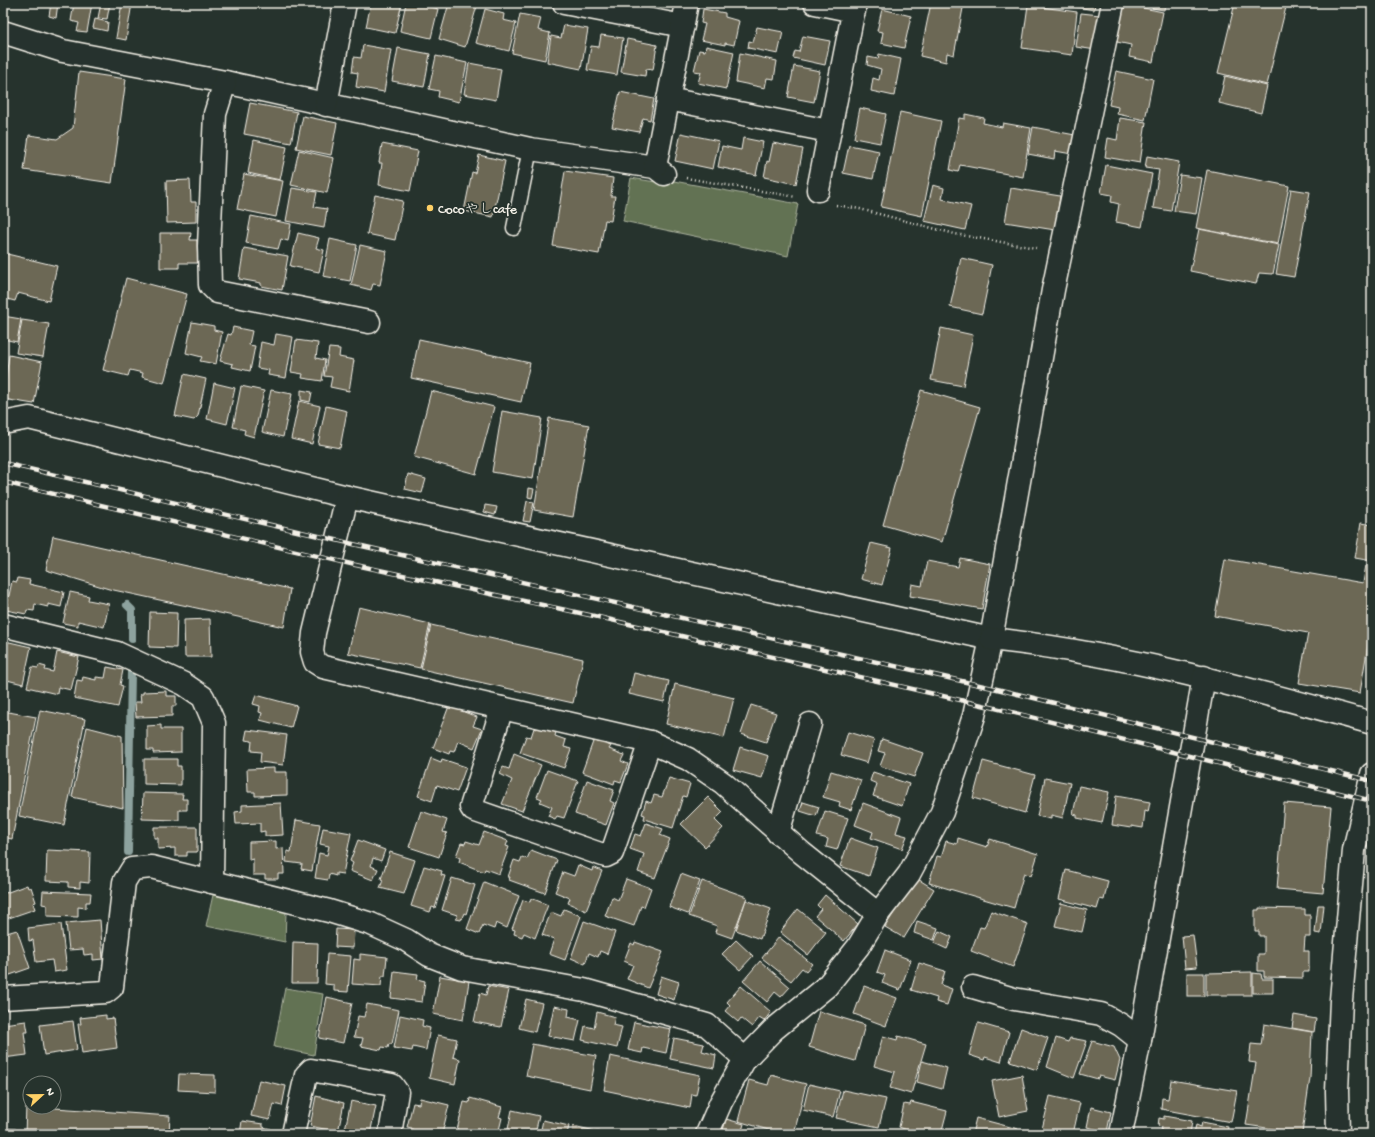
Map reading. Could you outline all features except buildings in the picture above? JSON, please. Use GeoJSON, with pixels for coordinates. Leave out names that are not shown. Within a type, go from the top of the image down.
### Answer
{"type":"FeatureCollection","features":[{"type":"Feature","properties":{"kind":"street"},"geometry":{"type":"LineString","coordinates":[[326,105],[345,3]]}},
{"type":"Feature","properties":{"kind":"street"},"geometry":{"type":"LineString","coordinates":[[564,3],[683,26]]}},
{"type":"Feature","properties":{"kind":"street"},"geometry":{"type":"LineString","coordinates":[[3,32],[63,51],[225,82],[530,149],[660,170],[668,99],[687,3]]}},
{"type":"Feature","properties":{"kind":"street"},"geometry":{"type":"LineString","coordinates":[[815,3],[854,7],[829,131],[823,197]]}},
{"type":"Feature","properties":{"kind":"street"},"geometry":{"type":"LineString","coordinates":[[707,1134],[721,1102],[745,1059],[773,1030],[827,986],[858,947],[878,914],[909,874],[942,812],[974,716],[991,638],[1053,290],[1113,3]]}},
{"type":"Feature","properties":{"kind":"street"},"geometry":{"type":"LineString","coordinates":[[225,82],[215,114],[209,246],[210,285],[217,292],[369,322]]}},
{"type":"Feature","properties":{"kind":"street"},"geometry":{"type":"LineString","coordinates":[[668,99],[829,131]]}},
{"type":"Feature","properties":{"kind":"street"},"geometry":{"type":"LineString","coordinates":[[3,423],[29,418],[347,496],[991,638],[1081,652],[1204,677],[1372,724]]}},
{"type":"Feature","properties":{"kind":"street"},"geometry":{"type":"LineString","coordinates":[[347,496],[314,633],[312,652],[315,662],[323,667],[650,742],[688,759],[713,776],[854,897],[878,914]]}},
{"type":"Feature","properties":{"kind":"street"},"geometry":{"type":"LineString","coordinates":[[3,625],[117,653],[184,684],[203,697],[214,723],[212,882]]}},
{"type":"Feature","properties":{"kind":"street"},"geometry":{"type":"LineString","coordinates":[[1121,1134],[1140,1040],[1204,677]]}},
{"type":"Feature","properties":{"kind":"street"},"geometry":{"type":"LineString","coordinates":[[502,708],[471,807],[474,810],[606,856],[612,853],[650,742]]}},
{"type":"Feature","properties":{"kind":"street"},"geometry":{"type":"LineString","coordinates":[[778,833],[810,724]]}},
{"type":"Feature","properties":{"kind":"street"},"geometry":{"type":"LineString","coordinates":[[1338,1134],[1336,1090],[1341,1000],[1354,850],[1372,774]]}},
{"type":"Feature","properties":{"kind":"street"},"geometry":{"type":"LineString","coordinates":[[3,998],[106,992],[112,986],[124,882],[132,870],[151,867],[329,911],[371,924],[406,940],[429,955],[462,968],[584,990],[708,1024],[745,1059]]}},
{"type":"Feature","properties":{"kind":"street"},"geometry":{"type":"LineString","coordinates":[[973,987],[1014,999],[1101,1014],[1121,1025],[1140,1040]]}},
{"type":"Feature","properties":{"kind":"street"},"geometry":{"type":"LineString","coordinates":[[293,1134],[306,1075],[311,1070],[392,1085],[397,1092],[390,1134]]}},
{"type":"Feature","properties":{"kind":"lane"},"geometry":{"type":"LineString","coordinates":[[514,228],[530,149]]}},
{"type":"Feature","properties":{"kind":"path"},"geometry":{"type":"LineString","coordinates":[[660,170],[797,198]]}},
{"type":"Feature","properties":{"kind":"path"},"geometry":{"type":"LineString","coordinates":[[823,197],[860,209],[955,234],[1062,252]]}},
{"type":"Feature","properties":{"kind":"green space"},"geometry":{"type":"Polygon","coordinates":[[[631,178],[662,183],[663,179],[798,204],[788,256],[623,221],[631,178]]]}},
{"type":"Feature","properties":{"kind":"green space"},"geometry":{"type":"Polygon","coordinates":[[[213,895],[286,912],[285,942],[206,926],[213,895]]]}},
{"type":"Feature","properties":{"kind":"green space"},"geometry":{"type":"Polygon","coordinates":[[[285,988],[323,994],[314,1055],[274,1047],[285,988]]]}},
{"type":"Feature","properties":{"kind":"waterway"},"geometry":{"type":"LineString","coordinates":[[127,605],[132,610],[132,639]]}},
{"type":"Feature","properties":{"kind":"waterway"},"geometry":{"type":"LineString","coordinates":[[128,852],[131,672]]}},
{"type":"Feature","properties":{"kind":"railway"},"geometry":{"type":"LineString","coordinates":[[3,463],[353,544],[997,689],[1372,781]]}},
{"type":"Feature","properties":{"kind":"railway"},"geometry":{"type":"LineString","coordinates":[[3,482],[351,564],[594,616],[995,708],[1372,801]]}},
{"type":"Feature","properties":{"kind":"place","name":"Cocoやしcafe"},"geometry":{"type":"Point","coordinates":[430,208]}}]}
